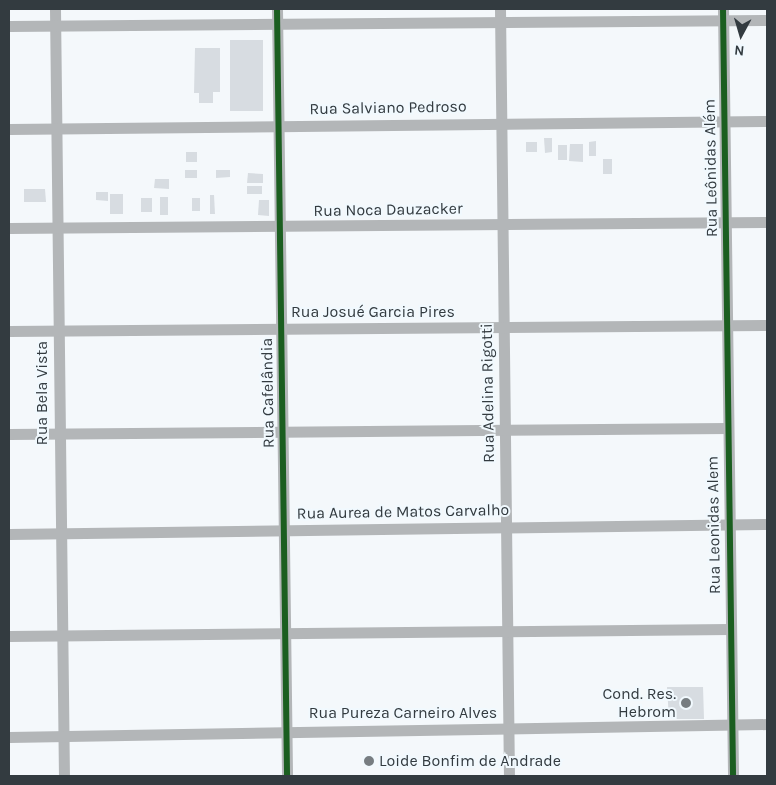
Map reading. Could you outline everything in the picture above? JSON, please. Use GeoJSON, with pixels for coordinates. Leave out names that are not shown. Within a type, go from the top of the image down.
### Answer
{"type":"FeatureCollection","features":[{"type":"Feature","properties":{"kind":"street","name":"Rua Bela Vista"},"geometry":{"type":"LineString","coordinates":[[56,9],[55,129],[58,433],[64,776]]}},
{"type":"Feature","properties":{"kind":"street","name":"Rua Cafelândia"},"geometry":{"type":"LineString","coordinates":[[277,9],[287,776]]}},
{"type":"Feature","properties":{"kind":"street","name":"Rua Adelina Rigotti"},"geometry":{"type":"LineString","coordinates":[[500,9],[509,776]]}},
{"type":"Feature","properties":{"kind":"street","name":"Rua Leônidas Além"},"geometry":{"type":"LineString","coordinates":[[723,9],[726,326]]}},
{"type":"Feature","properties":{"kind":"street"},"geometry":{"type":"LineString","coordinates":[[9,26],[767,20]]}},
{"type":"Feature","properties":{"kind":"street","name":"Rua Salviano Pedroso"},"geometry":{"type":"LineString","coordinates":[[9,129],[278,127],[501,122],[767,121]]}},
{"type":"Feature","properties":{"kind":"street","name":"Rua Noca Dauzacker"},"geometry":{"type":"LineString","coordinates":[[9,228],[767,222]]}},
{"type":"Feature","properties":{"kind":"street","name":"Rua Josué Garcia Pires"},"geometry":{"type":"LineString","coordinates":[[9,331],[767,325]]}},
{"type":"Feature","properties":{"kind":"street","name":"Rua Leonidas Alem"},"geometry":{"type":"LineString","coordinates":[[726,326],[729,629],[732,725]]}},
{"type":"Feature","properties":{"kind":"street"},"geometry":{"type":"LineString","coordinates":[[9,434],[727,428]]}},
{"type":"Feature","properties":{"kind":"street","name":"Rua Aurea de Matos Carvalho"},"geometry":{"type":"LineString","coordinates":[[9,534],[767,524]]}},
{"type":"Feature","properties":{"kind":"street"},"geometry":{"type":"LineString","coordinates":[[9,636],[729,629]]}},
{"type":"Feature","properties":{"kind":"street","name":"Rua Pureza Carneiro Alves"},"geometry":{"type":"LineString","coordinates":[[9,737],[286,730],[508,729],[767,724]]}},
{"type":"Feature","properties":{"kind":"street"},"geometry":{"type":"LineString","coordinates":[[732,725],[733,776]]}},
{"type":"Feature","properties":{"kind":"building"},"geometry":{"type":"Polygon","coordinates":[[[230,40],[263,40],[263,111],[230,111],[230,40]]]}},
{"type":"Feature","properties":{"kind":"building"},"geometry":{"type":"Polygon","coordinates":[[[195,48],[220,48],[220,92],[213,92],[213,103],[199,103],[199,93],[194,93],[195,48]]]}},
{"type":"Feature","properties":{"kind":"building"},"geometry":{"type":"Polygon","coordinates":[[[544,138],[552,138],[552,152],[545,153],[544,138]]]}},
{"type":"Feature","properties":{"kind":"building"},"geometry":{"type":"Polygon","coordinates":[[[596,141],[596,156],[589,156],[589,142],[596,141]]]}},
{"type":"Feature","properties":{"kind":"building"},"geometry":{"type":"Polygon","coordinates":[[[526,142],[537,142],[537,152],[526,152],[526,142]]]}},
{"type":"Feature","properties":{"kind":"building"},"geometry":{"type":"Polygon","coordinates":[[[570,144],[583,144],[583,162],[569,161],[570,144]]]}},
{"type":"Feature","properties":{"kind":"building"},"geometry":{"type":"Polygon","coordinates":[[[558,145],[567,145],[567,160],[558,160],[558,145]]]}},
{"type":"Feature","properties":{"kind":"building"},"geometry":{"type":"Polygon","coordinates":[[[186,152],[197,152],[197,162],[186,162],[186,152]]]}},
{"type":"Feature","properties":{"kind":"building"},"geometry":{"type":"Polygon","coordinates":[[[603,159],[612,159],[612,174],[603,174],[603,159]]]}},
{"type":"Feature","properties":{"kind":"building"},"geometry":{"type":"Polygon","coordinates":[[[185,170],[197,170],[197,178],[185,178],[185,170]]]}},
{"type":"Feature","properties":{"kind":"building"},"geometry":{"type":"Polygon","coordinates":[[[216,170],[230,170],[230,177],[216,178],[216,170]]]}},
{"type":"Feature","properties":{"kind":"building"},"geometry":{"type":"Polygon","coordinates":[[[248,173],[263,174],[263,183],[247,183],[248,173]]]}},
{"type":"Feature","properties":{"kind":"building"},"geometry":{"type":"Polygon","coordinates":[[[155,179],[169,179],[169,189],[154,188],[155,179]]]}},
{"type":"Feature","properties":{"kind":"building"},"geometry":{"type":"Polygon","coordinates":[[[247,186],[262,186],[262,194],[247,194],[247,186]]]}},
{"type":"Feature","properties":{"kind":"building"},"geometry":{"type":"Polygon","coordinates":[[[24,189],[45,189],[46,202],[24,202],[24,189]]]}},
{"type":"Feature","properties":{"kind":"building"},"geometry":{"type":"Polygon","coordinates":[[[96,192],[108,192],[108,201],[96,200],[96,192]]]}},
{"type":"Feature","properties":{"kind":"building"},"geometry":{"type":"Polygon","coordinates":[[[110,194],[123,194],[123,214],[110,214],[110,194]]]}},
{"type":"Feature","properties":{"kind":"building"},"geometry":{"type":"Polygon","coordinates":[[[210,195],[214,195],[215,214],[210,214],[210,195]]]}},
{"type":"Feature","properties":{"kind":"building"},"geometry":{"type":"Polygon","coordinates":[[[160,197],[168,197],[168,215],[160,215],[160,197]]]}},
{"type":"Feature","properties":{"kind":"building"},"geometry":{"type":"Polygon","coordinates":[[[141,198],[152,198],[152,212],[141,212],[141,198]]]}},
{"type":"Feature","properties":{"kind":"building"},"geometry":{"type":"Polygon","coordinates":[[[192,198],[200,198],[200,211],[192,211],[192,198]]]}},
{"type":"Feature","properties":{"kind":"building"},"geometry":{"type":"Polygon","coordinates":[[[259,200],[269,200],[269,216],[258,215],[259,200]]]}},
{"type":"Feature","properties":{"kind":"building","name":"Cond. Res. Hebrom"},"geometry":{"type":"Polygon","coordinates":[[[667,687],[703,687],[704,719],[669,719],[667,687]]]}},
{"type":"Feature","properties":{"kind":"cycle path"},"geometry":{"type":"LineString","coordinates":[[277,9],[287,776]]}},
{"type":"Feature","properties":{"kind":"cycle path"},"geometry":{"type":"LineString","coordinates":[[723,9],[733,776]]}},
{"type":"Feature","properties":{"kind":"place","name":"Cond. Res. Hebrom"},"geometry":{"type":"Point","coordinates":[686,703]}},
{"type":"Feature","properties":{"kind":"place","name":"Loide Bonfim de Andrade"},"geometry":{"type":"Point","coordinates":[369,761]}}]}
